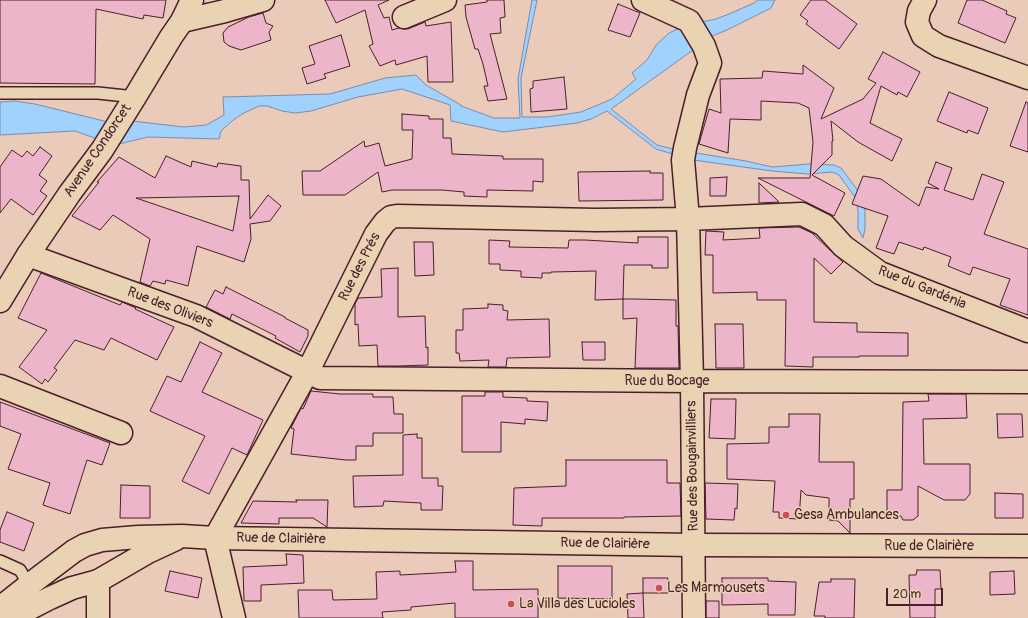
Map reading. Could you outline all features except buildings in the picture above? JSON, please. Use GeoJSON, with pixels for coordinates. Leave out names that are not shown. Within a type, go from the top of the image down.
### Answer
{"type":"FeatureCollection","features":[{"type":"Feature","properties":{"kind":"street","name":"Avenue Condorcet"},"geometry":{"type":"LineString","coordinates":[[0,300],[28,255],[70,193],[102,150],[182,21],[192,0]]}},
{"type":"Feature","properties":{"kind":"street"},"geometry":{"type":"LineString","coordinates":[[182,21],[263,0]]}},
{"type":"Feature","properties":{"kind":"street"},"geometry":{"type":"LineString","coordinates":[[404,17],[445,0]]}},
{"type":"Feature","properties":{"kind":"street","name":"Rue des Bougainvilliers"},"geometry":{"type":"LineString","coordinates":[[643,0],[689,21],[704,46],[710,63],[698,95],[684,154],[688,219],[692,381],[694,618]]}},
{"type":"Feature","properties":{"kind":"street"},"geometry":{"type":"LineString","coordinates":[[925,0],[919,11],[917,22],[923,36],[939,46],[1028,78]]}},
{"type":"Feature","properties":{"kind":"street","name":"Rue du Gardénia"},"geometry":{"type":"LineString","coordinates":[[688,219],[802,214],[824,225],[843,246],[880,273],[1028,330]]}},
{"type":"Feature","properties":{"kind":"street","name":"Rue des Prés"},"geometry":{"type":"LineString","coordinates":[[215,538],[308,371],[376,234],[391,217],[596,220],[688,219]]}},
{"type":"Feature","properties":{"kind":"street","name":"Rue des Oliviers"},"geometry":{"type":"LineString","coordinates":[[28,255],[196,316],[308,371]]}},
{"type":"Feature","properties":{"kind":"street","name":"Rue du Bocage"},"geometry":{"type":"LineString","coordinates":[[308,371],[320,378],[1028,382]]}},
{"type":"Feature","properties":{"kind":"street"},"geometry":{"type":"LineString","coordinates":[[0,386],[121,433]]}},
{"type":"Feature","properties":{"kind":"street","name":"Rue de Clairière"},"geometry":{"type":"LineString","coordinates":[[11,618],[72,588],[98,581],[148,552],[182,536]]}},
{"type":"Feature","properties":{"kind":"street","name":"Rue de Clairière"},"geometry":{"type":"LineString","coordinates":[[0,608],[46,571],[85,545],[102,540],[138,537],[182,536],[215,538],[694,545],[1028,546]]}},
{"type":"Feature","properties":{"kind":"street"},"geometry":{"type":"LineString","coordinates":[[98,618],[98,581],[117,551],[138,537]]}},
{"type":"Feature","properties":{"kind":"street"},"geometry":{"type":"LineString","coordinates":[[215,538],[234,618]]}},
{"type":"Feature","properties":{"kind":"street"},"geometry":{"type":"LineString","coordinates":[[46,571],[74,578],[98,581]]}},
{"type":"Feature","properties":{"kind":"lane"},"geometry":{"type":"LineString","coordinates":[[0,93],[98,93],[134,99]]}},
{"type":"Feature","properties":{"kind":"lane"},"geometry":{"type":"LineString","coordinates":[[0,561],[20,570],[29,585]]}},
{"type":"Feature","properties":{"kind":"water"},"geometry":{"type":"Polygon","coordinates":[[[532,0],[537,0],[521,78],[522,117],[547,117],[581,112],[612,99],[636,79],[632,73],[647,60],[656,45],[669,33],[686,25],[716,19],[758,0],[775,0],[771,8],[727,30],[707,38],[700,45],[611,109],[657,145],[772,167],[809,164],[834,165],[841,168],[865,200],[865,229],[863,238],[858,229],[857,200],[839,175],[832,172],[808,174],[772,171],[693,160],[656,149],[607,111],[591,119],[577,123],[503,132],[451,121],[450,105],[402,89],[358,97],[311,111],[295,113],[282,111],[267,106],[259,106],[242,114],[232,121],[221,131],[219,139],[148,137],[119,144],[100,140],[75,131],[0,135],[0,102],[15,101],[35,104],[112,123],[132,121],[184,127],[206,125],[224,115],[223,97],[330,94],[385,78],[416,75],[426,85],[461,106],[494,118],[520,118],[518,79],[532,0]]]}},
{"type":"Feature","properties":{"kind":"place","name":"Gesa Ambulances"},"geometry":{"type":"Point","coordinates":[786,515]}},
{"type":"Feature","properties":{"kind":"place","name":"Les Marmousets"},"geometry":{"type":"Point","coordinates":[659,588]}},
{"type":"Feature","properties":{"kind":"place","name":"La Villa des Lucioles"},"geometry":{"type":"Point","coordinates":[511,604]}}]}
